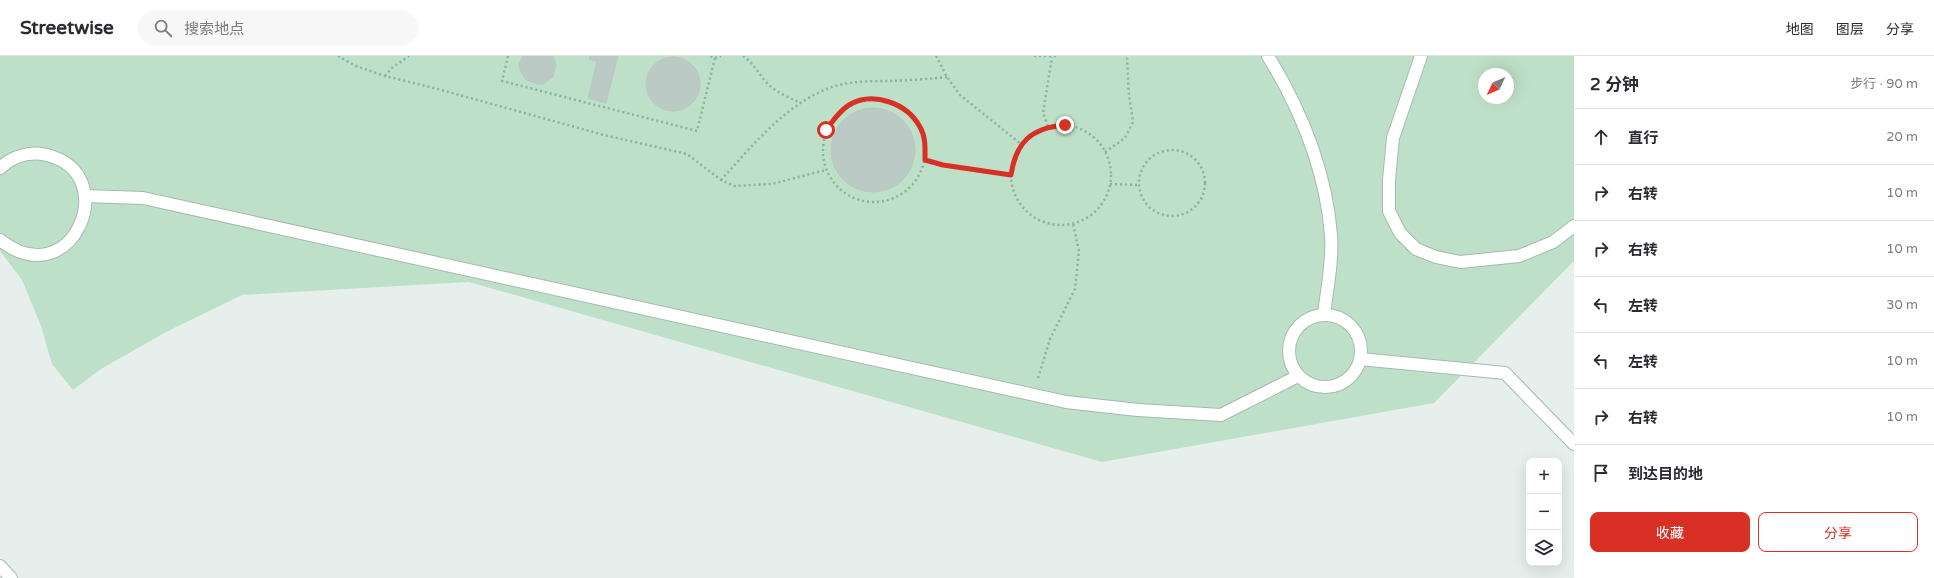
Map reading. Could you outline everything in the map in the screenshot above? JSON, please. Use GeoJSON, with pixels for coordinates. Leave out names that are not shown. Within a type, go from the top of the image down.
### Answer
{"type":"FeatureCollection","features":[{"type":"Feature","properties":{"kind":"street"},"geometry":{"type":"LineString","coordinates":[[1268,56],[1288,88],[1308,137],[1324,191],[1331,236],[1330,274],[1324,314]]}},
{"type":"Feature","properties":{"kind":"street"},"geometry":{"type":"LineString","coordinates":[[1421,56],[1393,138],[1389,180],[1389,211],[1400,234],[1416,249],[1436,257],[1460,262],[1519,256],[1553,242],[1574,226]]}},
{"type":"Feature","properties":{"kind":"street"},"geometry":{"type":"LineString","coordinates":[[0,168],[7,162],[22,155],[39,153],[56,157],[70,167],[77,176],[85,196],[85,212],[80,227],[71,240],[58,250],[42,254],[26,254],[11,248],[0,240]]}},
{"type":"Feature","properties":{"kind":"street"},"geometry":{"type":"LineString","coordinates":[[85,196],[143,198],[1066,402],[1138,410],[1221,415],[1298,376]]}},
{"type":"Feature","properties":{"kind":"street"},"geometry":{"type":"LineString","coordinates":[[1324,314],[1336,316],[1347,321],[1355,330],[1360,341],[1362,353],[1360,359],[1353,375],[1343,383],[1332,387],[1319,387],[1308,383],[1298,376],[1291,366],[1288,354],[1292,337],[1302,322],[1312,316],[1324,314]]}},
{"type":"Feature","properties":{"kind":"street"},"geometry":{"type":"LineString","coordinates":[[1360,359],[1505,373],[1574,444]]}},
{"type":"Feature","properties":{"kind":"street"},"geometry":{"type":"LineString","coordinates":[[0,566],[11,578]]}},
{"type":"Feature","properties":{"kind":"path"},"geometry":{"type":"LineString","coordinates":[[338,56],[356,66],[385,76],[434,88],[604,136],[688,154],[721,180],[734,186],[772,184],[826,170]]}},
{"type":"Feature","properties":{"kind":"path"},"geometry":{"type":"LineString","coordinates":[[385,76],[393,67],[409,56]]}},
{"type":"Feature","properties":{"kind":"path"},"geometry":{"type":"LineString","coordinates":[[508,56],[502,81],[697,131],[715,58]]}},
{"type":"Feature","properties":{"kind":"path"},"geometry":{"type":"LineString","coordinates":[[710,56],[715,58],[721,56]]}},
{"type":"Feature","properties":{"kind":"path"},"geometry":{"type":"LineString","coordinates":[[742,56],[750,61],[768,84],[785,96],[802,104]]}},
{"type":"Feature","properties":{"kind":"path"},"geometry":{"type":"LineString","coordinates":[[936,56],[947,78],[960,95],[1021,144]]}},
{"type":"Feature","properties":{"kind":"path"},"geometry":{"type":"LineString","coordinates":[[1034,56],[1057,56]]}},
{"type":"Feature","properties":{"kind":"path"},"geometry":{"type":"LineString","coordinates":[[1105,152],[1125,138],[1133,122],[1129,95],[1127,59],[1129,56]]}},
{"type":"Feature","properties":{"kind":"path"},"geometry":{"type":"LineString","coordinates":[[1048,126],[1043,113],[1052,57]]}},
{"type":"Feature","properties":{"kind":"path"},"geometry":{"type":"LineString","coordinates":[[721,180],[775,124],[802,104],[836,86],[867,82],[947,78]]}},
{"type":"Feature","properties":{"kind":"path"},"geometry":{"type":"LineString","coordinates":[[865,100],[881,100],[897,105],[911,114],[920,128],[926,144],[925,160],[920,176],[909,189],[895,199],[878,203],[860,201],[844,193],[832,181],[826,170],[822,147],[826,130],[840,112],[849,105],[865,100]]}},
{"type":"Feature","properties":{"kind":"path"},"geometry":{"type":"LineString","coordinates":[[1065,125],[1081,129],[1095,138],[1105,152],[1110,167],[1110,184],[1105,199],[1095,212],[1081,221],[1065,225],[1048,223],[1034,217],[1022,206],[1014,191],[1011,175],[1014,159],[1021,144],[1033,133],[1048,126],[1065,125]]}},
{"type":"Feature","properties":{"kind":"path"},"geometry":{"type":"LineString","coordinates":[[1169,149],[1180,150],[1189,154],[1197,161],[1203,171],[1205,182],[1203,194],[1198,204],[1189,212],[1178,216],[1166,216],[1155,212],[1146,205],[1140,195],[1138,184],[1139,174],[1147,161],[1159,152],[1169,149]]}},
{"type":"Feature","properties":{"kind":"path"},"geometry":{"type":"LineString","coordinates":[[925,160],[943,165],[1011,175]]}},
{"type":"Feature","properties":{"kind":"path"},"geometry":{"type":"LineString","coordinates":[[1110,184],[1138,184]]}},
{"type":"Feature","properties":{"kind":"path"},"geometry":{"type":"LineString","coordinates":[[1035,395],[1050,339],[1075,289],[1079,267],[1079,251],[1073,223]]}},
{"type":"Feature","properties":{"kind":"green space"},"geometry":{"type":"Polygon","coordinates":[[[0,56],[1574,56],[1574,261],[1434,403],[1102,462],[469,282],[242,295],[166,332],[101,369],[73,390],[52,364],[41,326],[22,280],[0,251],[0,56]]]}},
{"type":"Feature","properties":{"kind":"building"},"geometry":{"type":"Polygon","coordinates":[[[523,56],[553,56],[556,65],[553,77],[543,84],[537,84],[526,80],[520,70],[519,64],[523,56]]]}},
{"type":"Feature","properties":{"kind":"building"},"geometry":{"type":"Polygon","coordinates":[[[590,56],[618,56],[606,103],[588,98],[597,62],[589,59],[590,56]]]}},
{"type":"Feature","properties":{"kind":"building"},"geometry":{"type":"Polygon","coordinates":[[[668,57],[678,57],[688,61],[696,69],[700,79],[700,89],[696,99],[688,107],[678,111],[668,111],[658,107],[650,99],[646,89],[646,79],[650,69],[658,61],[668,57]]]}},
{"type":"Feature","properties":{"kind":"building"},"geometry":{"type":"Polygon","coordinates":[[[865,108],[881,108],[897,115],[908,126],[915,142],[915,158],[912,166],[903,180],[897,185],[881,192],[865,192],[849,185],[838,174],[831,158],[831,142],[838,126],[849,115],[865,108]]]}},
{"type":"Feature","properties":{"kind":"route"},"geometry":{"type":"LineString","coordinates":[[826,130],[836,116],[849,105],[865,100],[881,100],[897,105],[911,114],[920,128],[926,144],[925,160],[943,165],[1011,175],[1014,159],[1021,144],[1033,133],[1048,126],[1065,125]]}}]}
